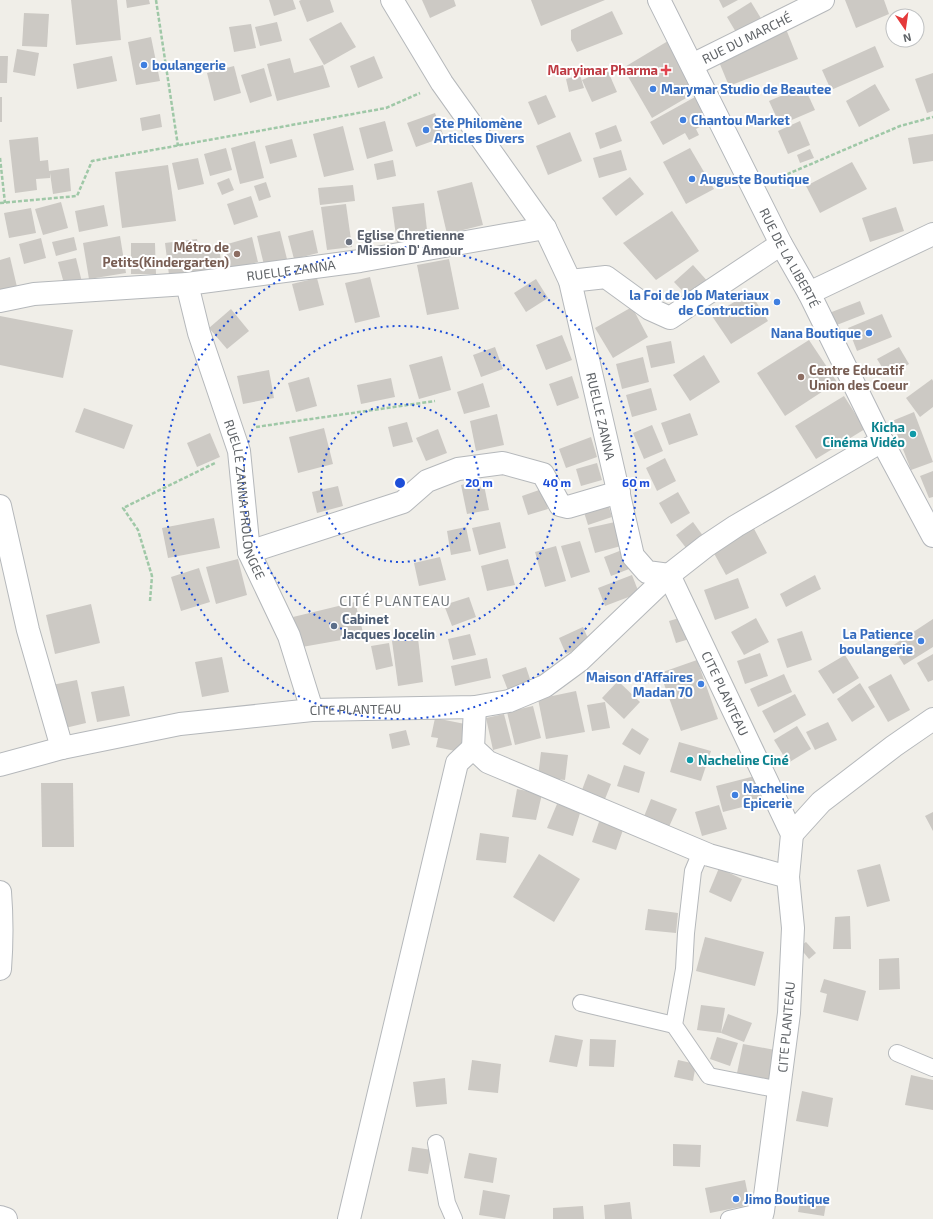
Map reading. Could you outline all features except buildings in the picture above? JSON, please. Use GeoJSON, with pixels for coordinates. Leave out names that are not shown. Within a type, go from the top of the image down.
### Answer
{"type":"FeatureCollection","features":[{"type":"Feature","properties":{"kind":"street","name":"RUELLE ZANNA"},"geometry":{"type":"LineString","coordinates":[[392,0],[442,83],[545,228],[570,281],[633,556],[647,572],[669,575]]}},
{"type":"Feature","properties":{"kind":"street","name":"RUE DE LA LIBERTÉ"},"geometry":{"type":"LineString","coordinates":[[658,0],[781,244],[809,293],[882,441],[933,536]]}},
{"type":"Feature","properties":{"kind":"street","name":"RUE DU MARCHÉ"},"geometry":{"type":"LineString","coordinates":[[692,65],[823,0]]}},
{"type":"Feature","properties":{"kind":"street","name":"RUELLE ZANNA"},"geometry":{"type":"LineString","coordinates":[[0,301],[34,294],[188,284],[360,261],[545,228]]}},
{"type":"Feature","properties":{"kind":"street"},"geometry":{"type":"LineString","coordinates":[[809,293],[933,234]]}},
{"type":"Feature","properties":{"kind":"street"},"geometry":{"type":"LineString","coordinates":[[570,281],[606,277],[650,309],[670,318],[781,244]]}},
{"type":"Feature","properties":{"kind":"street","name":"RUELLE ZANNA PROLONGEE"},"geometry":{"type":"LineString","coordinates":[[188,284],[199,333],[239,451],[249,552],[289,636],[312,710]]}},
{"type":"Feature","properties":{"kind":"street","name":"CITE PLANTEAU"},"geometry":{"type":"LineString","coordinates":[[0,765],[62,748],[180,724],[312,710],[476,707],[509,701],[545,686],[579,661],[669,575],[706,546],[736,526],[882,441]]}},
{"type":"Feature","properties":{"kind":"street"},"geometry":{"type":"LineString","coordinates":[[249,552],[403,502],[427,481],[458,469],[503,463],[543,474],[560,505],[568,507],[619,492]]}},
{"type":"Feature","properties":{"kind":"street"},"geometry":{"type":"LineString","coordinates":[[0,506],[28,630],[62,748]]}},
{"type":"Feature","properties":{"kind":"street","name":"CITE PLANTEAU"},"geometry":{"type":"LineString","coordinates":[[669,575],[792,834],[788,877],[793,928],[789,1013],[780,1090],[762,1215]]}},
{"type":"Feature","properties":{"kind":"street"},"geometry":{"type":"LineString","coordinates":[[349,1219],[457,763],[473,748],[476,707]]}},
{"type":"Feature","properties":{"kind":"street"},"geometry":{"type":"LineString","coordinates":[[792,834],[821,802],[894,746],[933,719]]}},
{"type":"Feature","properties":{"kind":"street"},"geometry":{"type":"LineString","coordinates":[[473,748],[488,762],[701,852],[788,877]]}},
{"type":"Feature","properties":{"kind":"street"},"geometry":{"type":"LineString","coordinates":[[0,892],[0,969]]}},
{"type":"Feature","properties":{"kind":"street"},"geometry":{"type":"LineString","coordinates":[[0,1217],[6,1219]]}},
{"type":"Feature","properties":{"kind":"lane"},"geometry":{"type":"LineString","coordinates":[[674,1025],[684,969],[686,933],[693,871],[701,852]]}},
{"type":"Feature","properties":{"kind":"lane"},"geometry":{"type":"LineString","coordinates":[[581,1003],[674,1025],[709,1076],[780,1090]]}},
{"type":"Feature","properties":{"kind":"lane"},"geometry":{"type":"LineString","coordinates":[[897,1053],[933,1068]]}},
{"type":"Feature","properties":{"kind":"lane"},"geometry":{"type":"LineString","coordinates":[[436,1143],[447,1204],[454,1219]]}},
{"type":"Feature","properties":{"kind":"lane"},"geometry":{"type":"LineString","coordinates":[[729,1219],[762,1215]]}},
{"type":"Feature","properties":{"kind":"path"},"geometry":{"type":"LineString","coordinates":[[156,0],[178,146]]}},
{"type":"Feature","properties":{"kind":"path"},"geometry":{"type":"LineString","coordinates":[[0,203],[77,196],[92,161],[386,108],[442,83]]}},
{"type":"Feature","properties":{"kind":"path"},"geometry":{"type":"LineString","coordinates":[[753,188],[900,126],[933,117]]}},
{"type":"Feature","properties":{"kind":"path"},"geometry":{"type":"LineString","coordinates":[[0,158],[5,202]]}},
{"type":"Feature","properties":{"kind":"path"},"geometry":{"type":"LineString","coordinates":[[232,431],[435,401]]}},
{"type":"Feature","properties":{"kind":"path"},"geometry":{"type":"LineString","coordinates":[[150,601],[152,576],[138,530],[124,508],[239,451]]}},
{"type":"Feature","properties":{"kind":"place","name":"boulangerie"},"geometry":{"type":"Point","coordinates":[144,65]}},
{"type":"Feature","properties":{"kind":"place","name":"Maryimar Pharma"},"geometry":{"type":"Point","coordinates":[666,70]}},
{"type":"Feature","properties":{"kind":"place","name":"Marymar Studio de Beautee"},"geometry":{"type":"Point","coordinates":[653,89]}},
{"type":"Feature","properties":{"kind":"place","name":"Chantou Market"},"geometry":{"type":"Point","coordinates":[683,120]}},
{"type":"Feature","properties":{"kind":"place","name":"Ste Philomène Articles Divers"},"geometry":{"type":"Point","coordinates":[426,130]}},
{"type":"Feature","properties":{"kind":"place","name":"Auguste Boutique"},"geometry":{"type":"Point","coordinates":[692,179]}},
{"type":"Feature","properties":{"kind":"place","name":"Eglise Chretienne Mission D' Amour"},"geometry":{"type":"Point","coordinates":[349,242]}},
{"type":"Feature","properties":{"kind":"place","name":"Métro de Petits(Kindergarten)"},"geometry":{"type":"Point","coordinates":[237,254]}},
{"type":"Feature","properties":{"kind":"place","name":"la Foi de Job Materiaux de Contruction"},"geometry":{"type":"Point","coordinates":[777,302]}},
{"type":"Feature","properties":{"kind":"place","name":"Nana Boutique"},"geometry":{"type":"Point","coordinates":[869,333]}},
{"type":"Feature","properties":{"kind":"place","name":"Centre Educatif Union des Coeur"},"geometry":{"type":"Point","coordinates":[801,377]}},
{"type":"Feature","properties":{"kind":"place","name":"Kicha Cinéma Vidéo"},"geometry":{"type":"Point","coordinates":[913,434]}},
{"type":"Feature","properties":{"kind":"place","name":"Cabinet Jacques Jocelin"},"geometry":{"type":"Point","coordinates":[334,626]}},
{"type":"Feature","properties":{"kind":"place","name":"La Patience boulangerie"},"geometry":{"type":"Point","coordinates":[921,641]}},
{"type":"Feature","properties":{"kind":"place","name":"Maison d'Affaires Madan 70"},"geometry":{"type":"Point","coordinates":[701,684]}},
{"type":"Feature","properties":{"kind":"place","name":"Nacheline Ciné"},"geometry":{"type":"Point","coordinates":[690,760]}},
{"type":"Feature","properties":{"kind":"place","name":"Nacheline Epicerie"},"geometry":{"type":"Point","coordinates":[735,795]}},
{"type":"Feature","properties":{"kind":"place","name":"Jimo Boutique"},"geometry":{"type":"Point","coordinates":[736,1199]}},
{"type":"Feature","properties":{"kind":"district","name":"CITÉ PLANTEAU"},"geometry":{"type":"Point","coordinates":[395,601]}}]}
